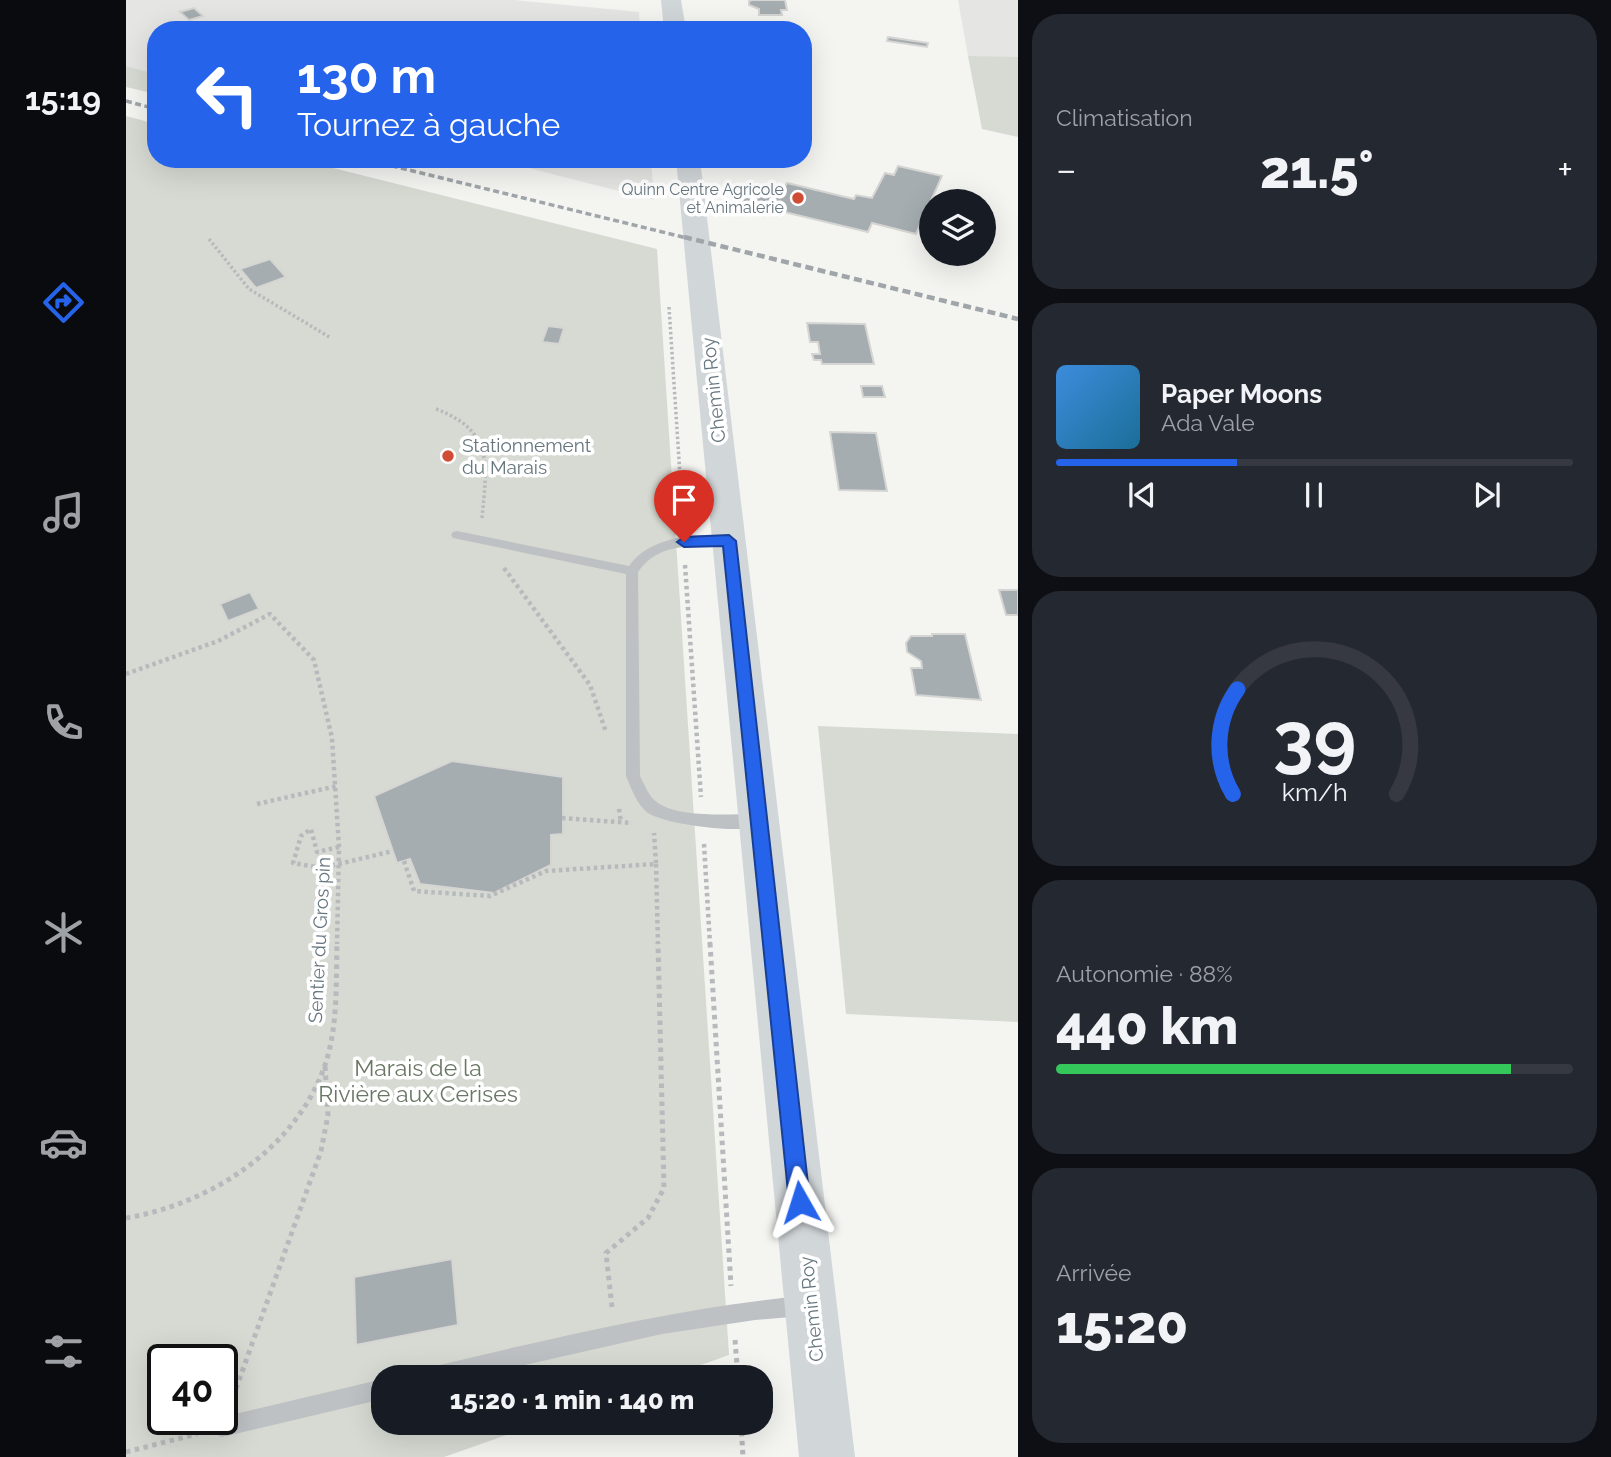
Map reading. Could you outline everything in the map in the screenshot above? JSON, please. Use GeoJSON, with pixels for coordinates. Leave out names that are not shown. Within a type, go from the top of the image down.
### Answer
{"type":"FeatureCollection","features":[{"type":"Feature","properties":{"kind":"street"},"geometry":{"type":"LineString","coordinates":[[671,0],[674,21]]}},
{"type":"Feature","properties":{"kind":"street","name":"Chemin Roy"},"geometry":{"type":"LineString","coordinates":[[689,168],[827,1457]]}},
{"type":"Feature","properties":{"kind":"lane"},"geometry":{"type":"LineString","coordinates":[[457,535],[632,571]]}},
{"type":"Feature","properties":{"kind":"lane"},"geometry":{"type":"LineString","coordinates":[[729,541],[663,544],[646,551],[632,571],[633,776],[654,809],[702,821],[760,821]]}},
{"type":"Feature","properties":{"kind":"lane"},"geometry":{"type":"LineString","coordinates":[[481,1365],[615,1333],[733,1311],[811,1305]]}},
{"type":"Feature","properties":{"kind":"lane"},"geometry":{"type":"LineString","coordinates":[[238,1423],[371,1392]]}},
{"type":"Feature","properties":{"kind":"path"},"geometry":{"type":"LineString","coordinates":[[209,239],[249,289],[313,330],[331,338]]}},
{"type":"Feature","properties":{"kind":"path"},"geometry":{"type":"LineString","coordinates":[[668,300],[737,1365]]}},
{"type":"Feature","properties":{"kind":"path"},"geometry":{"type":"LineString","coordinates":[[436,409],[464,419],[475,428],[482,443],[485,467],[483,541]]}},
{"type":"Feature","properties":{"kind":"path"},"geometry":{"type":"LineString","coordinates":[[502,565],[575,661],[599,703],[607,743]]}},
{"type":"Feature","properties":{"kind":"path","name":"Sentier du Gros pin"},"geometry":{"type":"LineString","coordinates":[[126,674],[218,641],[270,614],[314,660],[324,693],[337,786],[339,847],[336,1002],[325,1064],[308,1101],[264,1156],[210,1191],[156,1213],[126,1217]]}},
{"type":"Feature","properties":{"kind":"path"},"geometry":{"type":"LineString","coordinates":[[257,804],[337,786]]}},
{"type":"Feature","properties":{"kind":"path"},"geometry":{"type":"LineString","coordinates":[[619,808],[621,822]]}},
{"type":"Feature","properties":{"kind":"path"},"geometry":{"type":"LineString","coordinates":[[562,818],[643,824]]}},
{"type":"Feature","properties":{"kind":"path"},"geometry":{"type":"LineString","coordinates":[[615,1333],[606,1253],[639,1230],[657,1209],[664,1188],[654,824]]}},
{"type":"Feature","properties":{"kind":"path"},"geometry":{"type":"LineString","coordinates":[[339,847],[317,852],[311,829],[301,836],[293,863],[322,868],[393,850]]}},
{"type":"Feature","properties":{"kind":"path"},"geometry":{"type":"LineString","coordinates":[[404,861],[414,891],[490,896],[546,871],[656,864]]}},
{"type":"Feature","properties":{"kind":"path"},"geometry":{"type":"LineString","coordinates":[[238,1382],[321,1151],[328,1115],[325,1064]]}},
{"type":"Feature","properties":{"kind":"path"},"geometry":{"type":"LineString","coordinates":[[126,1452],[191,1435]]}},
{"type":"Feature","properties":{"kind":"path"},"geometry":{"type":"LineString","coordinates":[[742,1435],[743,1457]]}},
{"type":"Feature","properties":{"kind":"shaded area"},"geometry":{"type":"Polygon","coordinates":[[[126,0],[514,0],[639,12],[640,21],[147,21],[147,72],[126,66],[126,0]]]}},
{"type":"Feature","properties":{"kind":"shaded area"},"geometry":{"type":"Polygon","coordinates":[[[958,0],[1018,0],[1018,59],[968,56],[958,0]]]}},
{"type":"Feature","properties":{"kind":"shaded area"},"geometry":{"type":"Polygon","coordinates":[[[528,168],[652,168],[654,200],[528,168]]]}},
{"type":"Feature","properties":{"kind":"green space"},"geometry":{"type":"Polygon","coordinates":[[[968,56],[1018,57],[1018,137],[982,129],[968,56]]]}},
{"type":"Feature","properties":{"kind":"green space"},"geometry":{"type":"Polygon","coordinates":[[[126,66],[147,72],[147,92],[126,87],[126,66]]]}},
{"type":"Feature","properties":{"kind":"green space","name":"Marais de la Rivière aux Cerises"},"geometry":{"type":"Polygon","coordinates":[[[126,116],[147,122],[147,168],[333,168],[657,249],[729,1355],[701,1365],[371,1365],[371,1435],[506,1435],[444,1457],[126,1457],[126,116]]]}},
{"type":"Feature","properties":{"kind":"green space"},"geometry":{"type":"Polygon","coordinates":[[[818,726],[1018,734],[1018,1022],[846,1014],[818,726]]]}},
{"type":"Feature","properties":{"kind":"building"},"geometry":{"type":"Polygon","coordinates":[[[753,0],[785,0],[787,10],[781,10],[782,15],[759,15],[759,9],[749,5],[749,1],[753,0]]]}},
{"type":"Feature","properties":{"kind":"building"},"geometry":{"type":"Polygon","coordinates":[[[194,8],[203,16],[189,20],[180,12],[194,8]]]}},
{"type":"Feature","properties":{"kind":"building"},"geometry":{"type":"Polygon","coordinates":[[[888,37],[928,43],[927,47],[887,41],[888,37]]]}},
{"type":"Feature","properties":{"kind":"building"},"geometry":{"type":"Polygon","coordinates":[[[898,166],[942,176],[936,189],[919,189],[919,227],[916,234],[872,223],[868,232],[742,202],[752,185],[782,192],[787,183],[854,199],[856,195],[872,198],[885,173],[894,175],[898,166]]]}},
{"type":"Feature","properties":{"kind":"building"},"geometry":{"type":"Polygon","coordinates":[[[270,259],[286,277],[256,288],[240,269],[270,259]]]}},
{"type":"Feature","properties":{"kind":"building"},"geometry":{"type":"Polygon","coordinates":[[[807,323],[865,324],[874,364],[822,364],[821,360],[814,360],[812,354],[820,354],[818,342],[810,342],[807,323]]]}},
{"type":"Feature","properties":{"kind":"building"},"geometry":{"type":"Polygon","coordinates":[[[548,326],[564,328],[559,344],[542,342],[548,326]]]}},
{"type":"Feature","properties":{"kind":"building"},"geometry":{"type":"Polygon","coordinates":[[[861,386],[882,386],[885,397],[863,397],[861,386]]]}},
{"type":"Feature","properties":{"kind":"building"},"geometry":{"type":"Polygon","coordinates":[[[830,432],[876,433],[887,491],[839,490],[830,432]]]}},
{"type":"Feature","properties":{"kind":"building"},"geometry":{"type":"Polygon","coordinates":[[[999,590],[1018,590],[1018,615],[1006,615],[999,590]]]}},
{"type":"Feature","properties":{"kind":"building"},"geometry":{"type":"Polygon","coordinates":[[[250,592],[259,609],[228,621],[220,604],[250,592]]]}},
{"type":"Feature","properties":{"kind":"building"},"geometry":{"type":"Polygon","coordinates":[[[965,634],[981,700],[916,695],[911,668],[922,668],[921,661],[907,652],[906,643],[911,636],[965,634]]]}},
{"type":"Feature","properties":{"kind":"building"},"geometry":{"type":"Polygon","coordinates":[[[452,761],[563,777],[563,834],[551,835],[551,865],[494,893],[420,884],[410,859],[397,863],[374,796],[452,761]]]}},
{"type":"Feature","properties":{"kind":"building"},"geometry":{"type":"Polygon","coordinates":[[[452,1259],[458,1325],[356,1345],[354,1277],[452,1259]]]}},
{"type":"Feature","properties":{"kind":"railway"},"geometry":{"type":"LineString","coordinates":[[126,101],[147,107]]}},
{"type":"Feature","properties":{"kind":"railway"},"geometry":{"type":"LineString","coordinates":[[401,168],[691,239]]}},
{"type":"Feature","properties":{"kind":"railway"},"geometry":{"type":"LineString","coordinates":[[684,237],[1018,319]]}},
{"type":"Feature","properties":{"kind":"place","name":"Quinn Centre Agricole et Animalerie"},"geometry":{"type":"Point","coordinates":[798,198]}},
{"type":"Feature","properties":{"kind":"place","name":"Stationnement du Marais"},"geometry":{"type":"Point","coordinates":[448,456]}},
{"type":"Feature","properties":{"kind":"route"},"geometry":{"type":"LineString","coordinates":[[684,542],[729,541],[800,1202]]}}]}
